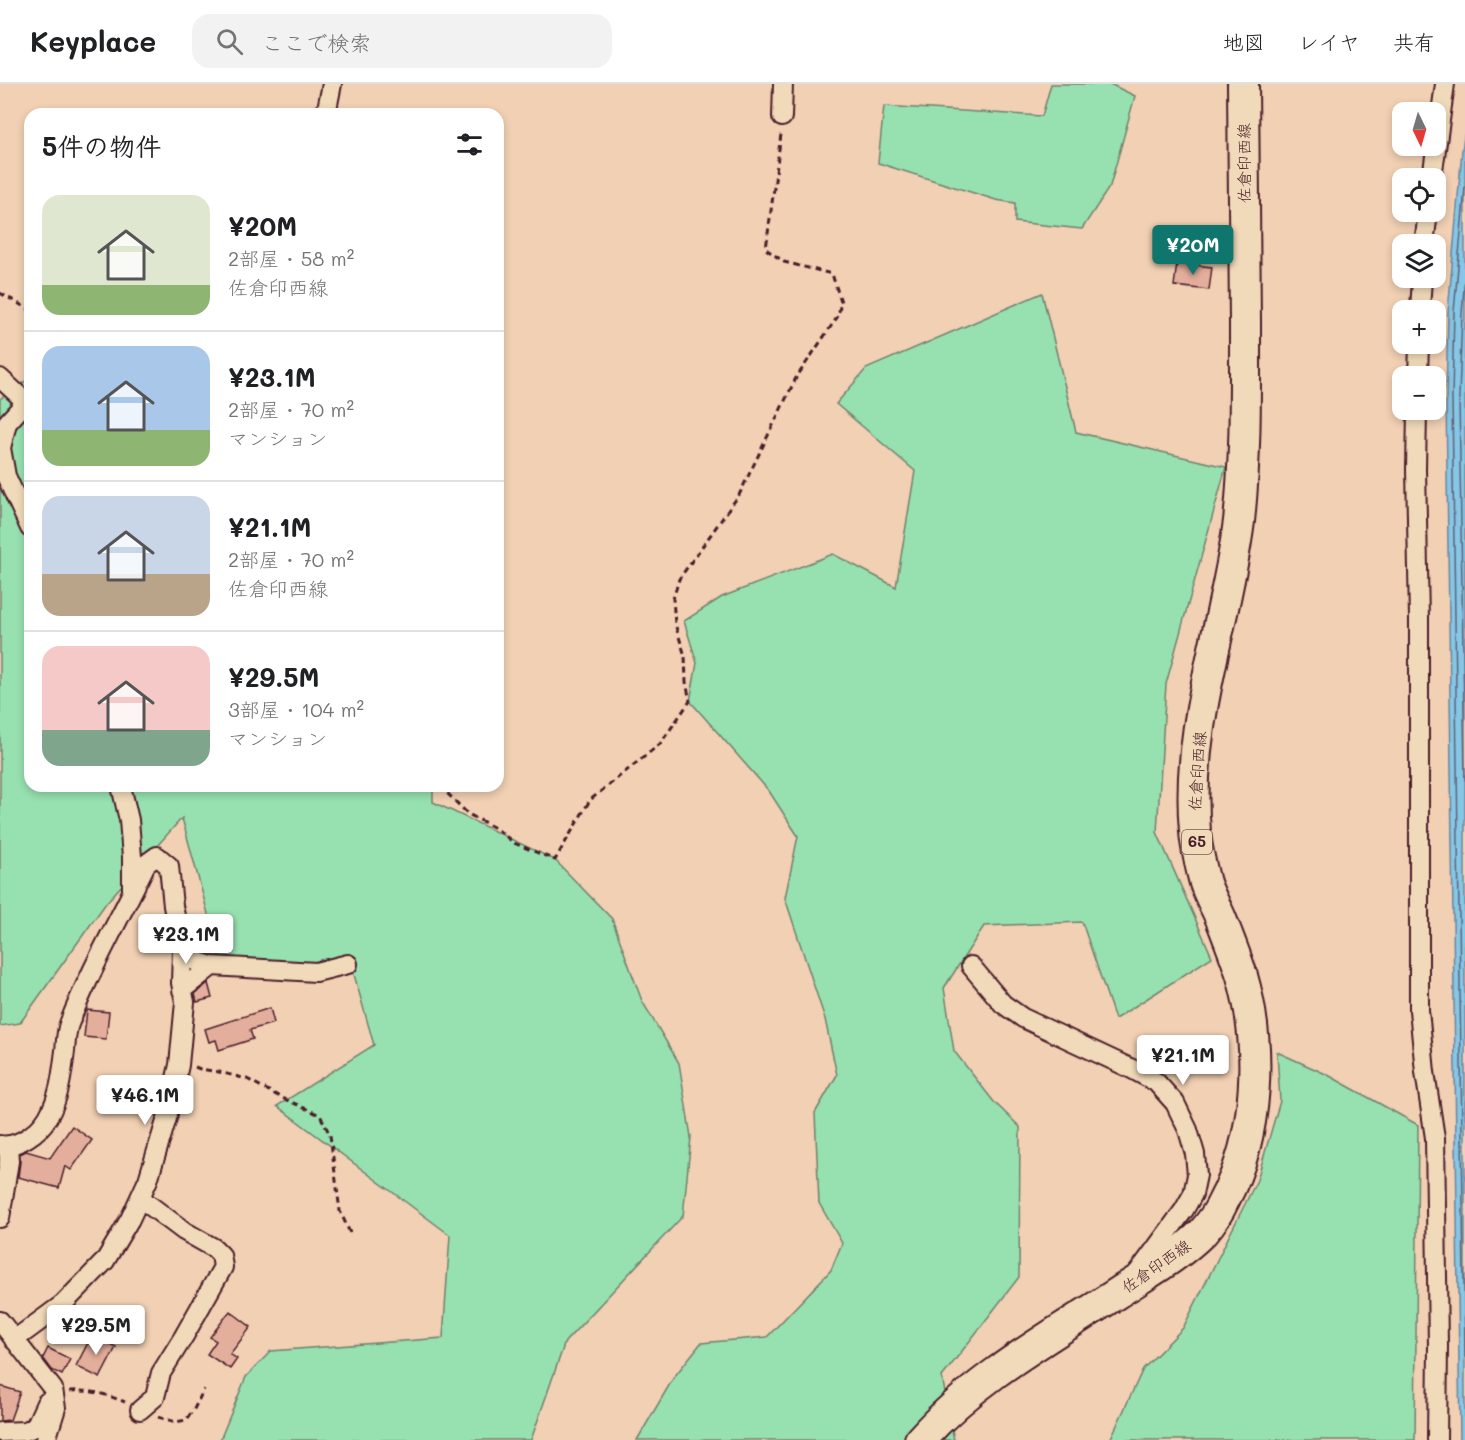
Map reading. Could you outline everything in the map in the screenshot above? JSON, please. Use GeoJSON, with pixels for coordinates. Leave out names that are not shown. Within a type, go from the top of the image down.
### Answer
{"type":"FeatureCollection","features":[{"type":"Feature","properties":{"kind":"main road","name":"佐倉印西線"},"geometry":{"type":"LineString","coordinates":[[920,1440],[958,1402],[1001,1369],[1174,1256],[1205,1230],[1224,1201],[1237,1171],[1248,1135],[1255,1078],[1252,1027],[1242,977],[1206,886],[1195,836],[1193,801],[1196,748],[1211,657],[1228,584],[1239,521],[1245,396],[1243,84]]}},
{"type":"Feature","properties":{"kind":"street"},"geometry":{"type":"LineString","coordinates":[[327,108],[332,84]]}},
{"type":"Feature","properties":{"kind":"street"},"geometry":{"type":"LineString","coordinates":[[782,117],[783,84]]}},
{"type":"Feature","properties":{"kind":"street"},"geometry":{"type":"LineString","coordinates":[[1433,168],[1445,84]]}},
{"type":"Feature","properties":{"kind":"street"},"geometry":{"type":"LineString","coordinates":[[0,378],[24,397]]}},
{"type":"Feature","properties":{"kind":"street"},"geometry":{"type":"LineString","coordinates":[[24,405],[8,423],[1,448],[6,476],[24,515]]}},
{"type":"Feature","properties":{"kind":"street"},"geometry":{"type":"LineString","coordinates":[[1417,420],[1419,1010],[1435,1138],[1437,1440]]}},
{"type":"Feature","properties":{"kind":"street"},"geometry":{"type":"LineString","coordinates":[[123,792],[129,820],[132,893]]}},
{"type":"Feature","properties":{"kind":"street"},"geometry":{"type":"LineString","coordinates":[[0,1218],[9,1161],[4,1146],[23,1140],[36,1132],[48,1117],[60,1090],[68,1027],[85,985],[146,864],[157,856],[169,866],[173,906],[182,950],[181,983],[185,1002],[179,1065],[167,1118],[148,1180],[130,1219],[105,1261],[63,1304],[14,1340]]}},
{"type":"Feature","properties":{"kind":"street"},"geometry":{"type":"LineString","coordinates":[[182,950],[196,961],[212,966],[316,972],[348,964]]}},
{"type":"Feature","properties":{"kind":"street"},"geometry":{"type":"LineString","coordinates":[[182,990],[212,966]]}},
{"type":"Feature","properties":{"kind":"street"},"geometry":{"type":"LineString","coordinates":[[971,966],[1003,1004],[1023,1018],[1156,1082],[1174,1103],[1188,1130],[1195,1154],[1197,1175],[1193,1194],[1184,1210],[1126,1287]]}},
{"type":"Feature","properties":{"kind":"street"},"geometry":{"type":"LineString","coordinates":[[140,1198],[184,1231],[214,1248],[221,1255],[223,1267],[161,1372],[155,1397],[140,1410]]}},
{"type":"Feature","properties":{"kind":"street"},"geometry":{"type":"LineString","coordinates":[[0,1321],[53,1389],[56,1408],[46,1440]]}},
{"type":"Feature","properties":{"kind":"street"},"geometry":{"type":"LineString","coordinates":[[0,1432],[25,1431],[35,1427],[46,1403],[54,1396]]}},
{"type":"Feature","properties":{"kind":"path"},"geometry":{"type":"LineString","coordinates":[[447,792],[468,814],[497,829],[514,843],[555,860],[590,800],[660,744],[690,701],[686,682],[685,656],[675,624],[673,599],[679,579],[739,495],[796,378],[838,316],[841,302],[832,274],[784,262],[766,249],[781,142],[782,117]]}},
{"type":"Feature","properties":{"kind":"path"},"geometry":{"type":"LineString","coordinates":[[0,293],[24,307]]}},
{"type":"Feature","properties":{"kind":"path"},"geometry":{"type":"LineString","coordinates":[[193,1066],[201,1070],[219,1071],[247,1079],[320,1115],[330,1135],[340,1211],[350,1233]]}},
{"type":"Feature","properties":{"kind":"green space"},"geometry":{"type":"Polygon","coordinates":[[[1051,84],[1110,84],[1135,96],[1110,186],[1082,229],[1015,222],[1015,203],[996,200],[878,163],[884,106],[1042,116],[1051,84]]]}},
{"type":"Feature","properties":{"kind":"green space"},"geometry":{"type":"Polygon","coordinates":[[[1042,293],[1076,432],[1226,467],[1166,684],[1157,832],[1212,957],[1115,1019],[1082,922],[984,926],[944,988],[954,1051],[994,1102],[1020,1127],[1019,1277],[942,1377],[954,1440],[637,1440],[674,1377],[701,1343],[767,1337],[831,1270],[842,1243],[819,1203],[815,1113],[837,1075],[825,1019],[785,898],[798,836],[769,791],[690,701],[697,663],[684,621],[722,597],[833,554],[896,587],[915,471],[836,404],[866,369],[1042,293]]]}},
{"type":"Feature","properties":{"kind":"green space"},"geometry":{"type":"Polygon","coordinates":[[[24,382],[24,792],[433,792],[433,802],[555,860],[612,919],[642,1001],[679,1063],[691,1137],[683,1216],[565,1342],[531,1440],[220,1440],[246,1377],[271,1351],[443,1338],[450,1235],[277,1106],[374,1045],[353,971],[220,958],[182,818],[106,903],[20,1023],[0,1026],[0,399],[24,382]]]}},
{"type":"Feature","properties":{"kind":"green space"},"geometry":{"type":"Polygon","coordinates":[[[1277,1052],[1328,1075],[1418,1125],[1415,1440],[1110,1440],[1143,1369],[1183,1328],[1257,1180],[1280,1101],[1277,1052]]]}},
{"type":"Feature","properties":{"kind":"water"},"geometry":{"type":"Polygon","coordinates":[[[1465,131],[1465,1440],[1460,1440],[1446,397],[1448,312],[1465,131]]]}},
{"type":"Feature","properties":{"kind":"building"},"geometry":{"type":"Polygon","coordinates":[[[1177,263],[1212,267],[1209,290],[1174,286],[1177,263]]]}},
{"type":"Feature","properties":{"kind":"building"},"geometry":{"type":"Polygon","coordinates":[[[208,983],[212,998],[197,1002],[195,994],[208,983]]]}},
{"type":"Feature","properties":{"kind":"building"},"geometry":{"type":"Polygon","coordinates":[[[270,1008],[274,1023],[250,1030],[253,1039],[219,1050],[216,1040],[209,1042],[205,1029],[270,1008]]]}},
{"type":"Feature","properties":{"kind":"building"},"geometry":{"type":"Polygon","coordinates":[[[87,1010],[109,1012],[106,1039],[84,1037],[87,1010]]]}},
{"type":"Feature","properties":{"kind":"building"},"geometry":{"type":"Polygon","coordinates":[[[72,1126],[92,1140],[71,1170],[65,1166],[59,1188],[18,1177],[20,1154],[26,1151],[50,1158],[72,1126]]]}},
{"type":"Feature","properties":{"kind":"building"},"geometry":{"type":"Polygon","coordinates":[[[230,1311],[251,1327],[230,1354],[237,1359],[230,1369],[207,1354],[216,1341],[210,1337],[230,1311]]]}},
{"type":"Feature","properties":{"kind":"building"},"geometry":{"type":"Polygon","coordinates":[[[92,1335],[116,1347],[100,1378],[76,1366],[92,1335]]]}},
{"type":"Feature","properties":{"kind":"building"},"geometry":{"type":"Polygon","coordinates":[[[48,1348],[70,1359],[62,1375],[52,1370],[43,1358],[48,1348]]]}},
{"type":"Feature","properties":{"kind":"building"},"geometry":{"type":"Polygon","coordinates":[[[0,1386],[20,1392],[10,1420],[0,1421],[0,1386]]]}}]}
